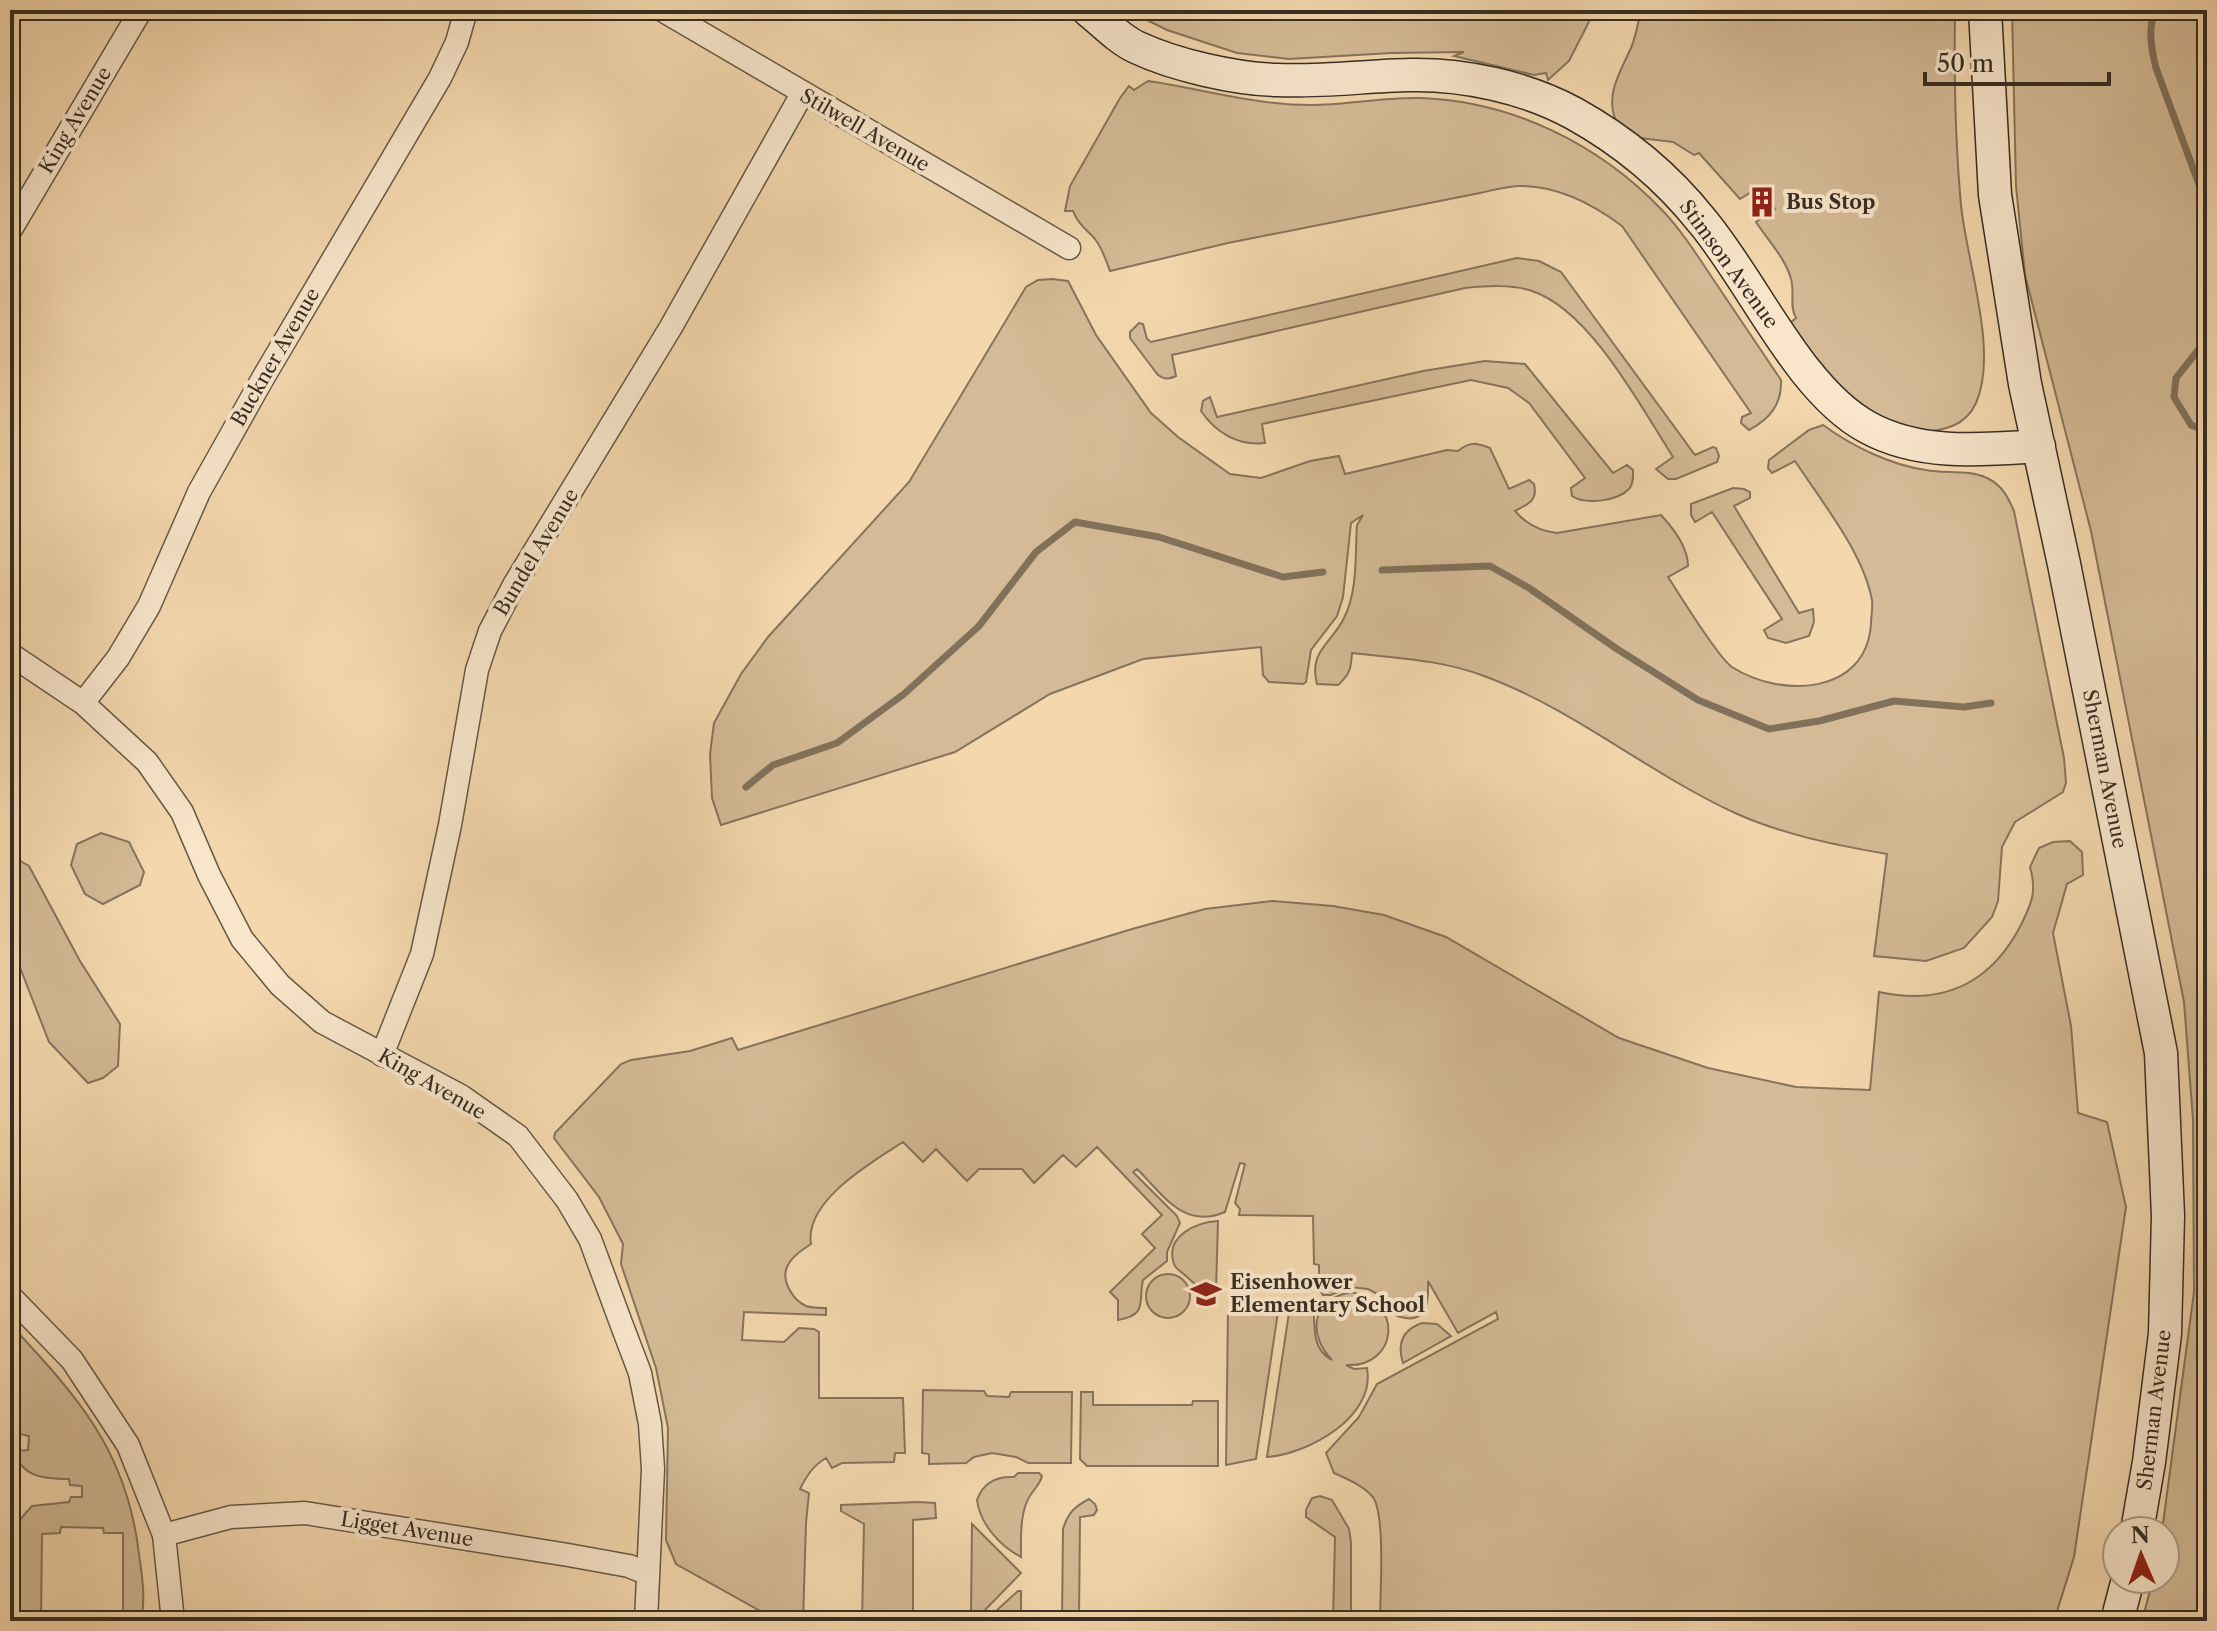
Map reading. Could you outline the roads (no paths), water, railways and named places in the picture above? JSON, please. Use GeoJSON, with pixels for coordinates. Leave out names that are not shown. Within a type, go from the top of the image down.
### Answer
{"type":"FeatureCollection","features":[{"type":"Feature","properties":{"kind":"street","name":"King Avenue"},"geometry":{"type":"LineString","coordinates":[[10,231],[141,10]]}},
{"type":"Feature","properties":{"kind":"street","name":"Buckner Avenue"},"geometry":{"type":"LineString","coordinates":[[83,703],[118,658],[149,606],[199,492],[440,78],[457,42],[466,10]]}},
{"type":"Feature","properties":{"kind":"street","name":"Stilwell Avenue"},"geometry":{"type":"LineString","coordinates":[[662,10],[1069,248]]}},
{"type":"Feature","properties":{"kind":"street","name":"Stimson Avenue"},"geometry":{"type":"LineString","coordinates":[[1088,10],[1134,46],[1224,73],[1274,80],[1412,75],[1457,78],[1503,87],[1572,112],[1628,149],[1664,179],[1703,222],[1826,396],[1867,427],[1905,441],[1942,449],[2039,446]]}},
{"type":"Feature","properties":{"kind":"street","name":"Sherman Avenue"},"geometry":{"type":"LineString","coordinates":[[1985,10],[1995,195],[2025,384],[2161,1053],[2168,1216],[2165,1334],[2140,1515]]}},
{"type":"Feature","properties":{"kind":"street","name":"Bundel Avenue"},"geometry":{"type":"LineString","coordinates":[[382,1055],[422,954],[450,825],[477,670],[490,631],[514,585],[671,327],[802,94]]}},
{"type":"Feature","properties":{"kind":"street","name":"King Avenue"},"geometry":{"type":"LineString","coordinates":[[10,654],[83,703],[147,762],[182,812],[209,875],[242,939],[280,985],[322,1022],[461,1096],[518,1136],[554,1181],[590,1239],[640,1373],[650,1424],[653,1469],[646,1621]]}},
{"type":"Feature","properties":{"kind":"street"},"geometry":{"type":"LineString","coordinates":[[10,1296],[72,1360],[128,1445],[164,1535],[173,1621]]}},
{"type":"Feature","properties":{"kind":"street","name":"Ligget Avenue"},"geometry":{"type":"LineString","coordinates":[[164,1535],[231,1517],[305,1513],[629,1566],[648,1574]]}},
{"type":"Feature","properties":{"kind":"street"},"geometry":{"type":"LineString","coordinates":[[2117,1621],[2124,1595]]}},
{"type":"Feature","properties":{"kind":"waterway"},"geometry":{"type":"LineString","coordinates":[[2155,10],[2151,39],[2156,68],[2207,206]]}},
{"type":"Feature","properties":{"kind":"waterway"},"geometry":{"type":"LineString","coordinates":[[2207,339],[2176,378],[2174,397],[2191,425],[2207,431]]}},
{"type":"Feature","properties":{"kind":"waterway"},"geometry":{"type":"LineString","coordinates":[[746,787],[773,765],[837,743],[904,694],[979,626],[1036,552],[1075,522],[1159,537],[1283,577],[1323,572]]}},
{"type":"Feature","properties":{"kind":"waterway"},"geometry":{"type":"LineString","coordinates":[[1382,570],[1490,566],[1529,588],[1698,700],[1769,729],[1819,721],[1894,701],[1964,707],[1991,703]]}},
{"type":"Feature","properties":{"kind":"place","name":"Bus Stop"},"geometry":{"type":"Point","coordinates":[1762,202]}},
{"type":"Feature","properties":{"kind":"place","name":"Eisenhower Elementary School"},"geometry":{"type":"Point","coordinates":[1206,1294]}}]}
